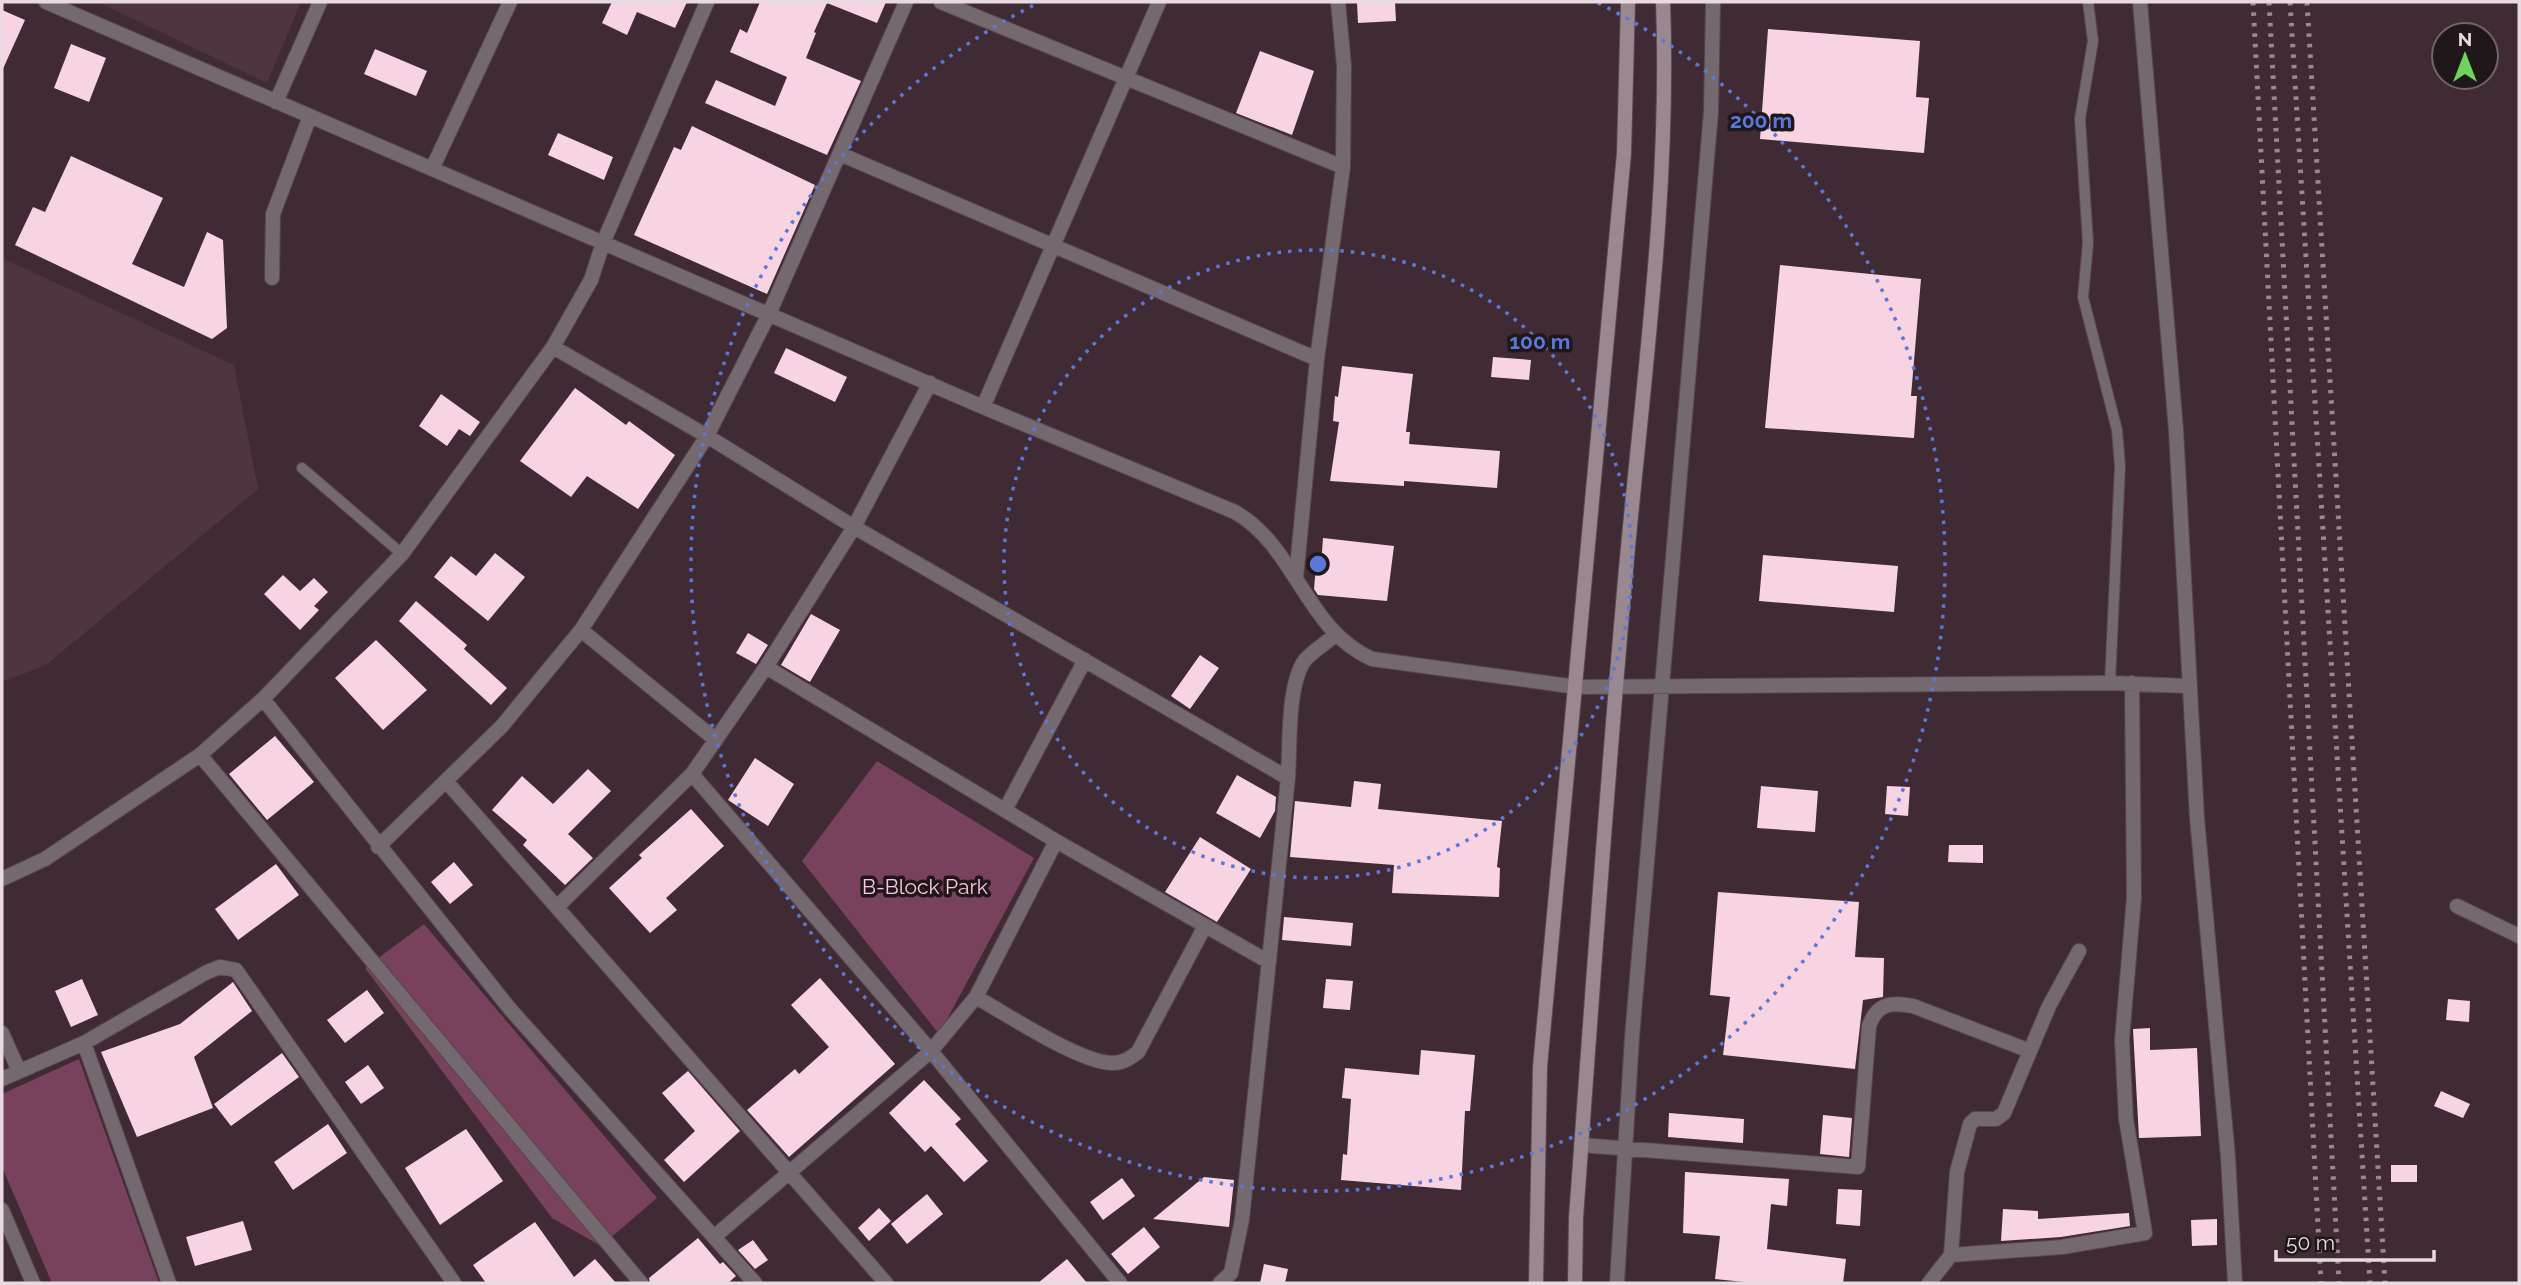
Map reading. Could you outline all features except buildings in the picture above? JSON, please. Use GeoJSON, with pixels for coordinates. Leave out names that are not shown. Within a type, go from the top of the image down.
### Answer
{"type":"FeatureCollection","features":[{"type":"Feature","properties":{"kind":"street"},"geometry":{"type":"LineString","coordinates":[[46,2],[983,407],[1235,512],[1253,523],[1270,541],[1335,635],[1354,651],[1372,659],[1577,687],[2110,683],[2189,686]]}},
{"type":"Feature","properties":{"kind":"street"},"geometry":{"type":"LineString","coordinates":[[276,102],[320,2]]}},
{"type":"Feature","properties":{"kind":"street"},"geometry":{"type":"LineString","coordinates":[[432,169],[510,2]]}},
{"type":"Feature","properties":{"kind":"street"},"geometry":{"type":"LineString","coordinates":[[2,879],[45,859],[200,755],[263,699],[402,554],[553,347],[591,280],[603,243],[707,2]]}},
{"type":"Feature","properties":{"kind":"street"},"geometry":{"type":"LineString","coordinates":[[378,847],[502,726],[581,630],[707,436],[769,314],[906,2]]}},
{"type":"Feature","properties":{"kind":"street"},"geometry":{"type":"LineString","coordinates":[[941,2],[1343,167]]}},
{"type":"Feature","properties":{"kind":"street"},"geometry":{"type":"LineString","coordinates":[[983,407],[1159,2]]}},
{"type":"Feature","properties":{"kind":"street"},"geometry":{"type":"LineString","coordinates":[[1296,578],[1317,359],[1343,167],[1344,66],[1338,2]]}},
{"type":"Feature","properties":{"kind":"street"},"geometry":{"type":"LineString","coordinates":[[1536,1283],[1540,1067],[1624,153],[1628,2]]}},
{"type":"Feature","properties":{"kind":"street"},"geometry":{"type":"LineString","coordinates":[[1575,1283],[1581,1145],[1615,688],[1661,185],[1666,82],[1663,2]]}},
{"type":"Feature","properties":{"kind":"street"},"geometry":{"type":"LineString","coordinates":[[1616,1283],[1624,1147],[1711,112],[1713,2]]}},
{"type":"Feature","properties":{"kind":"street"},"geometry":{"type":"LineString","coordinates":[[2140,2],[2176,430],[2197,818],[2228,1157],[2235,1283]]}},
{"type":"Feature","properties":{"kind":"street"},"geometry":{"type":"LineString","coordinates":[[272,278],[273,214],[310,116]]}},
{"type":"Feature","properties":{"kind":"street"},"geometry":{"type":"LineString","coordinates":[[840,154],[1317,359]]}},
{"type":"Feature","properties":{"kind":"street"},"geometry":{"type":"LineString","coordinates":[[553,347],[707,436],[853,527],[1288,778]]}},
{"type":"Feature","properties":{"kind":"street"},"geometry":{"type":"LineString","coordinates":[[557,907],[692,774],[766,667],[853,527],[930,383]]}},
{"type":"Feature","properties":{"kind":"street"},"geometry":{"type":"LineString","coordinates":[[581,630],[716,740]]}},
{"type":"Feature","properties":{"kind":"street"},"geometry":{"type":"LineString","coordinates":[[1229,1280],[1242,1219],[1288,778],[1292,710],[1298,675],[1305,660],[1335,635]]}},
{"type":"Feature","properties":{"kind":"street"},"geometry":{"type":"LineString","coordinates":[[1005,810],[1085,660]]}},
{"type":"Feature","properties":{"kind":"street"},"geometry":{"type":"LineString","coordinates":[[766,667],[1056,841],[1269,962]]}},
{"type":"Feature","properties":{"kind":"street"},"geometry":{"type":"LineString","coordinates":[[1951,1255],[2062,1247],[2145,1233],[2126,1119],[2122,1040],[2134,897],[2132,683]]}},
{"type":"Feature","properties":{"kind":"street"},"geometry":{"type":"LineString","coordinates":[[263,699],[378,847],[510,1009],[755,1283]]}},
{"type":"Feature","properties":{"kind":"street"},"geometry":{"type":"LineString","coordinates":[[200,755],[641,1283]]}},
{"type":"Feature","properties":{"kind":"street"},"geometry":{"type":"LineString","coordinates":[[692,774],[931,1051],[1120,1283]]}},
{"type":"Feature","properties":{"kind":"street"},"geometry":{"type":"LineString","coordinates":[[446,781],[886,1283]]}},
{"type":"Feature","properties":{"kind":"street"},"geometry":{"type":"LineString","coordinates":[[714,1237],[931,1051],[976,997],[1056,841]]}},
{"type":"Feature","properties":{"kind":"street"},"geometry":{"type":"LineString","coordinates":[[2457,906],[2519,936]]}},
{"type":"Feature","properties":{"kind":"street"},"geometry":{"type":"LineString","coordinates":[[976,997],[1082,1055],[1111,1063],[1125,1062],[1138,1052],[1205,926]]}},
{"type":"Feature","properties":{"kind":"street"},"geometry":{"type":"LineString","coordinates":[[1928,1283],[1951,1255],[1956,1172],[1970,1124],[1975,1119],[1996,1119],[2004,1113],[2030,1051],[2079,951]]}},
{"type":"Feature","properties":{"kind":"street"},"geometry":{"type":"LineString","coordinates":[[2,1079],[84,1043],[207,972],[220,967],[236,970],[454,1283]]}},
{"type":"Feature","properties":{"kind":"street"},"geometry":{"type":"LineString","coordinates":[[1581,1145],[1858,1167],[1869,1026],[1875,1012],[1894,1003],[1913,1006],[2030,1051]]}},
{"type":"Feature","properties":{"kind":"street"},"geometry":{"type":"LineString","coordinates":[[2,1033],[19,1071]]}},
{"type":"Feature","properties":{"kind":"street"},"geometry":{"type":"LineString","coordinates":[[84,1043],[169,1283]]}},
{"type":"Feature","properties":{"kind":"street"},"geometry":{"type":"LineString","coordinates":[[2,1210],[33,1283]]}},
{"type":"Feature","properties":{"kind":"lane"},"geometry":{"type":"LineString","coordinates":[[2088,2],[2093,41],[2080,119],[2088,243],[2083,297],[2117,430],[2120,466],[2110,683]]}},
{"type":"Feature","properties":{"kind":"lane"},"geometry":{"type":"LineString","coordinates":[[302,468],[402,554]]}},
{"type":"Feature","properties":{"kind":"shaded area"},"geometry":{"type":"Polygon","coordinates":[[[98,2],[301,2],[267,83],[98,2]]]}},
{"type":"Feature","properties":{"kind":"shaded area"},"geometry":{"type":"Polygon","coordinates":[[[2,258],[234,365],[258,489],[46,665],[2,682],[2,258]]]}},
{"type":"Feature","properties":{"kind":"green space","name":"B-Block Park"},"geometry":{"type":"Polygon","coordinates":[[[877,761],[1034,858],[939,1034],[802,861],[877,761]]]}},
{"type":"Feature","properties":{"kind":"green space"},"geometry":{"type":"Polygon","coordinates":[[[424,924],[657,1198],[601,1246],[552,1218],[365,968],[424,924]]]}},
{"type":"Feature","properties":{"kind":"green space"},"geometry":{"type":"Polygon","coordinates":[[[79,1059],[159,1283],[52,1283],[2,1167],[2,1094],[79,1059]]]}},
{"type":"Feature","properties":{"kind":"railway"},"geometry":{"type":"LineString","coordinates":[[2253,2],[2321,1283]]}},
{"type":"Feature","properties":{"kind":"railway"},"geometry":{"type":"LineString","coordinates":[[2269,2],[2339,1283]]}},
{"type":"Feature","properties":{"kind":"railway"},"geometry":{"type":"LineString","coordinates":[[2290,2],[2370,1283]]}},
{"type":"Feature","properties":{"kind":"railway"},"geometry":{"type":"LineString","coordinates":[[2307,2],[2385,1283]]}}]}
